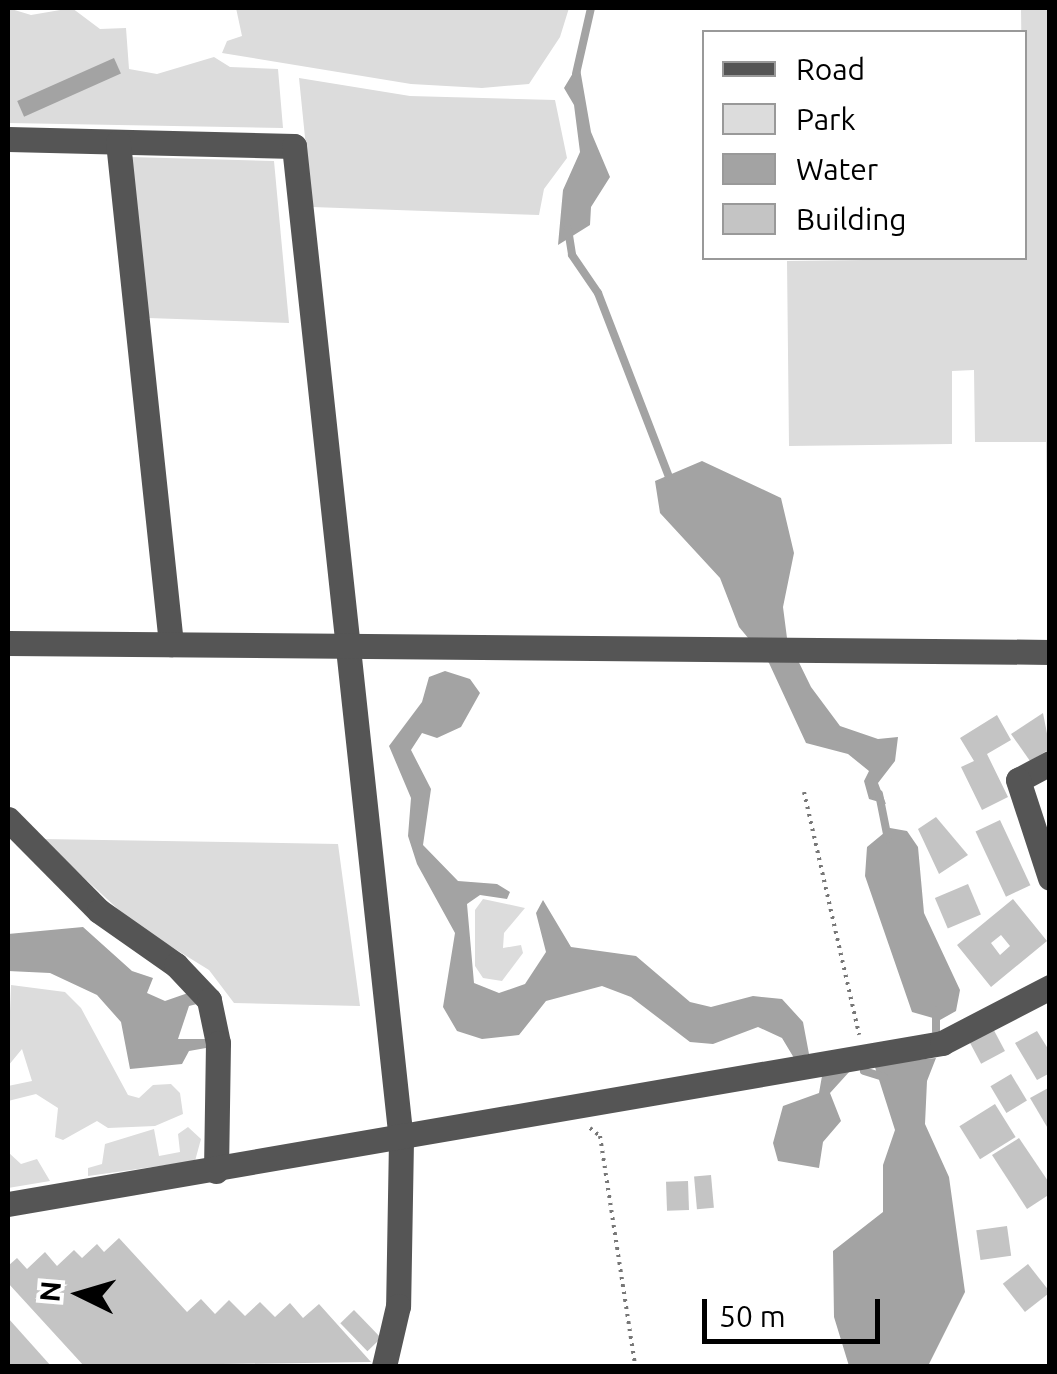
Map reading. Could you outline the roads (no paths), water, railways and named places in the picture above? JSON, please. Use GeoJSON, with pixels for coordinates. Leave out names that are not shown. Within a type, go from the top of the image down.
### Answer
{"type":"FeatureCollection","features":[{"type":"Feature","properties":{"kind":"street"},"geometry":{"type":"LineString","coordinates":[[8,139],[294,146],[401,1140],[398,1306],[384,1366]]}},
{"type":"Feature","properties":{"kind":"street"},"geometry":{"type":"LineString","coordinates":[[118,142],[171,644]]}},
{"type":"Feature","properties":{"kind":"street"},"geometry":{"type":"LineString","coordinates":[[8,643],[1050,652]]}},
{"type":"Feature","properties":{"kind":"street"},"geometry":{"type":"LineString","coordinates":[[1050,762],[1018,780],[1050,878]]}},
{"type":"Feature","properties":{"kind":"street"},"geometry":{"type":"LineString","coordinates":[[8,819],[99,911],[176,965],[209,1000],[218,1043],[216,1170]]}},
{"type":"Feature","properties":{"kind":"street"},"geometry":{"type":"LineString","coordinates":[[8,1204],[401,1140],[942,1043],[1050,987]]}},
{"type":"Feature","properties":{"kind":"water"},"geometry":{"type":"Polygon","coordinates":[[[114,58],[121,74],[24,117],[17,101],[114,58]]]}},
{"type":"Feature","properties":{"kind":"water"},"geometry":{"type":"Polygon","coordinates":[[[579,63],[591,132],[610,177],[591,207],[590,225],[558,245],[563,190],[580,152],[574,105],[564,88],[579,63]]]}},
{"type":"Feature","properties":{"kind":"water"},"geometry":{"type":"Polygon","coordinates":[[[702,461],[781,498],[794,553],[783,607],[787,638],[811,687],[840,726],[878,739],[898,737],[895,761],[878,783],[886,804],[869,799],[864,781],[869,771],[848,754],[806,743],[769,663],[739,627],[720,578],[660,513],[655,481],[702,461]]]}},
{"type":"Feature","properties":{"kind":"water"},"geometry":{"type":"Polygon","coordinates":[[[445,671],[470,679],[480,693],[461,727],[437,738],[422,733],[411,750],[431,789],[423,845],[458,881],[497,884],[510,892],[507,899],[480,895],[467,904],[474,983],[499,993],[525,984],[546,952],[536,913],[543,900],[571,947],[636,956],[690,1002],[711,1007],[753,996],[782,999],[803,1022],[809,1054],[794,1058],[782,1038],[758,1027],[713,1044],[690,1042],[631,997],[602,986],[546,1001],[519,1035],[482,1039],[457,1031],[443,1007],[455,933],[417,864],[408,836],[411,798],[389,746],[422,702],[429,677],[445,671]]]}},
{"type":"Feature","properties":{"kind":"water"},"geometry":{"type":"Polygon","coordinates":[[[890,828],[907,831],[918,847],[924,913],[960,990],[956,1011],[940,1020],[912,1012],[865,876],[867,847],[890,828]]]}},
{"type":"Feature","properties":{"kind":"water"},"geometry":{"type":"Polygon","coordinates":[[[83,927],[132,971],[153,978],[147,993],[165,1001],[188,993],[205,1002],[189,1006],[178,1039],[207,1039],[206,1048],[189,1051],[182,1064],[130,1069],[121,1022],[97,995],[50,973],[8,971],[8,934],[83,927]]]}},
{"type":"Feature","properties":{"kind":"water"},"geometry":{"type":"Polygon","coordinates":[[[936,1058],[927,1081],[925,1124],[949,1177],[965,1292],[928,1366],[849,1366],[834,1317],[833,1251],[883,1212],[883,1165],[895,1130],[874,1064],[936,1058]]]}},
{"type":"Feature","properties":{"kind":"water"},"geometry":{"type":"Polygon","coordinates":[[[850,1071],[830,1093],[841,1121],[823,1142],[819,1168],[778,1161],[773,1143],[783,1106],[819,1093],[822,1076],[850,1071]]]}},
{"type":"Feature","properties":{"kind":"waterway"},"geometry":{"type":"LineString","coordinates":[[576,74],[591,8]]}},
{"type":"Feature","properties":{"kind":"waterway"},"geometry":{"type":"LineString","coordinates":[[568,229],[572,255],[598,293],[669,477]]}},
{"type":"Feature","properties":{"kind":"waterway"},"geometry":{"type":"LineString","coordinates":[[879,794],[888,839]]}},
{"type":"Feature","properties":{"kind":"waterway"},"geometry":{"type":"LineString","coordinates":[[936,1010],[936,1031]]}},
{"type":"Feature","properties":{"kind":"waterway"},"geometry":{"type":"LineString","coordinates":[[864,1071],[884,1077]]}}]}
